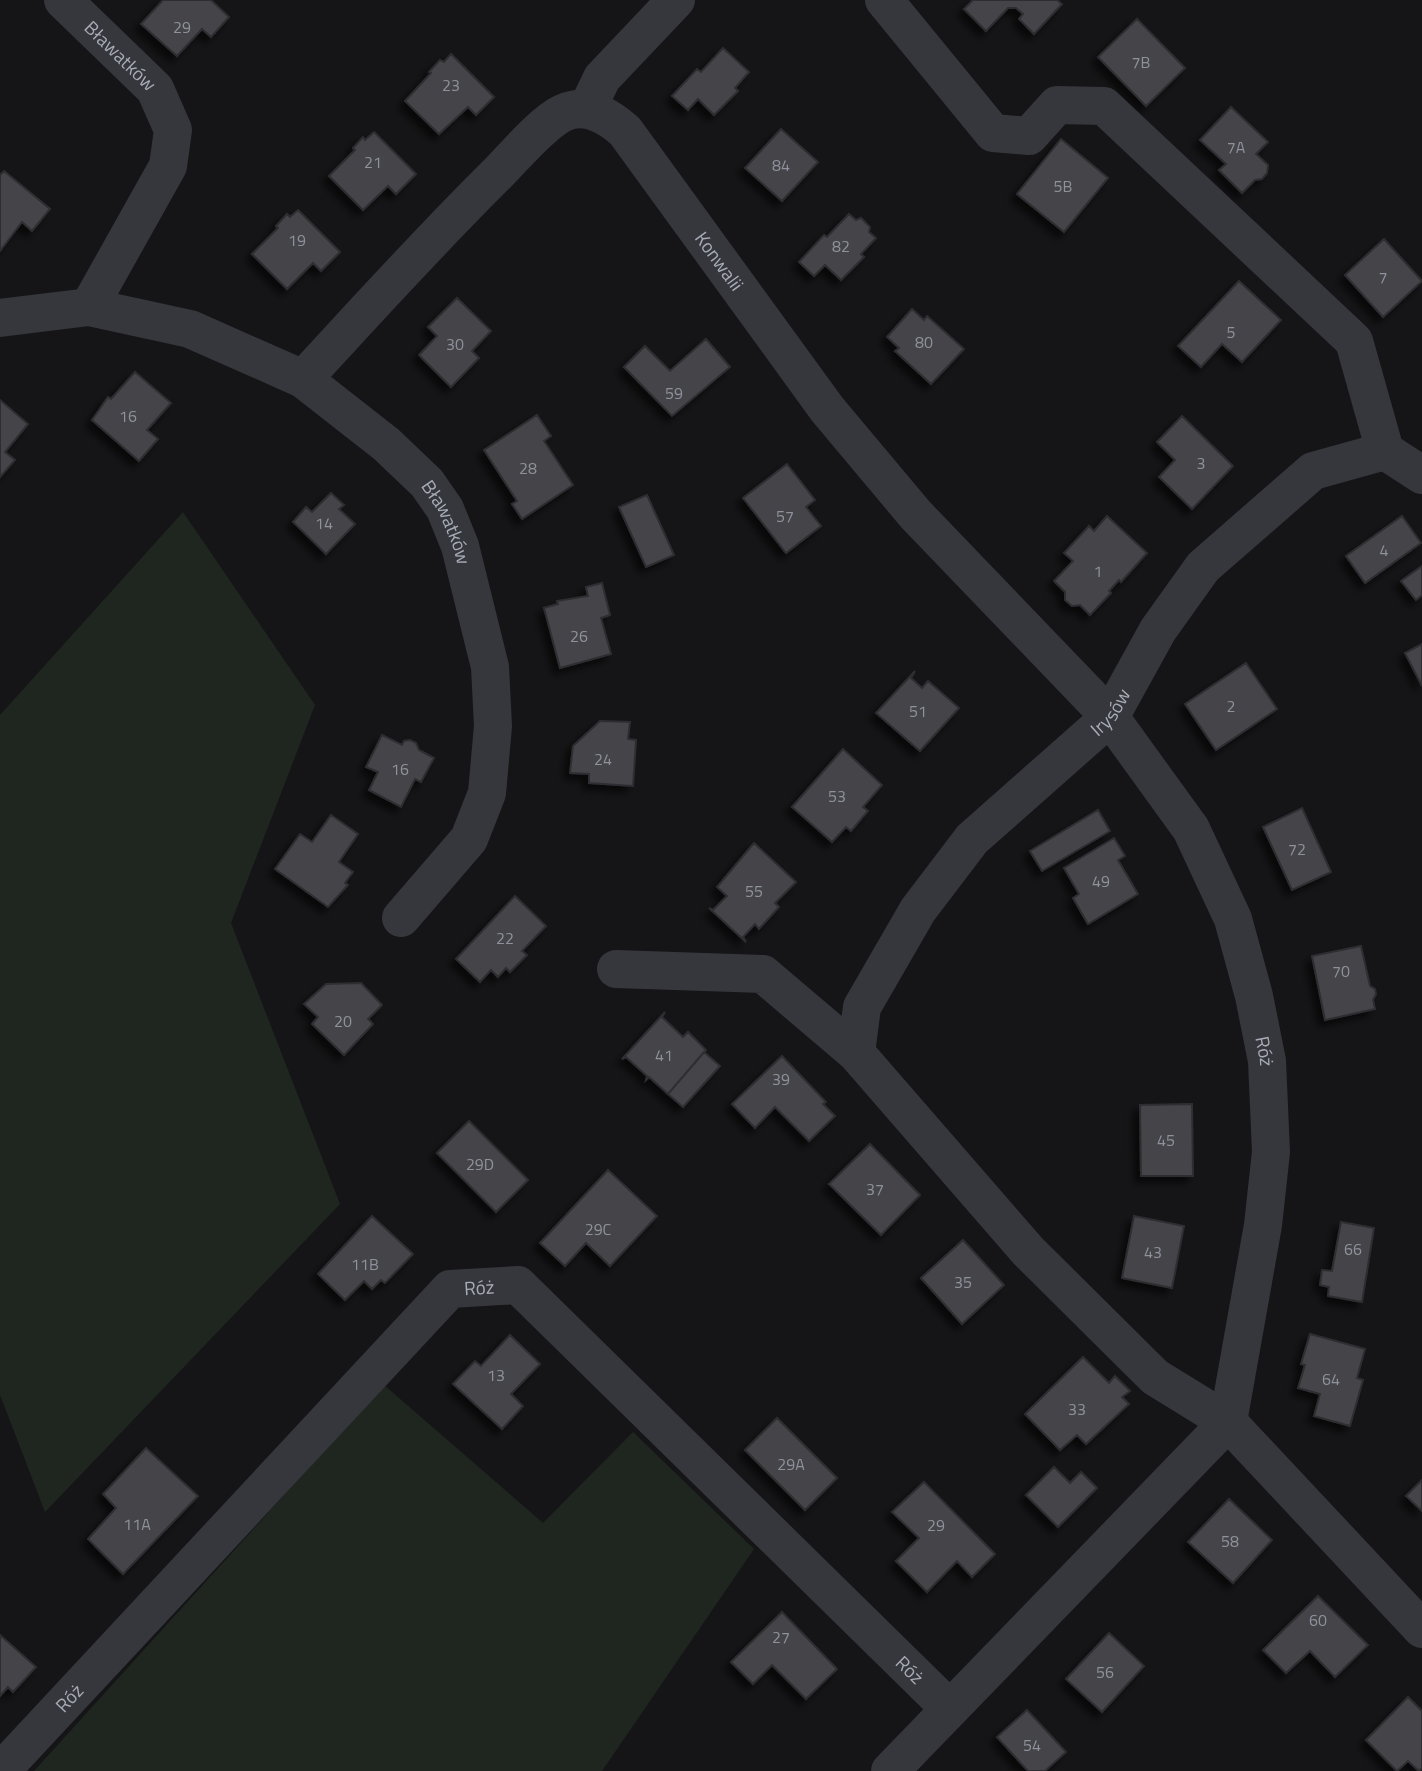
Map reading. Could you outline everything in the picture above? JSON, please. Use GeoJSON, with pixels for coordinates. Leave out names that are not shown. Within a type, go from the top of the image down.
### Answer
{"type":"FeatureCollection","features":[{"type":"Feature","properties":{"kind":"street","name":"Bławatków"},"geometry":{"type":"LineString","coordinates":[[63,0],[155,89],[173,130],[168,166],[89,307]]}},
{"type":"Feature","properties":{"kind":"street"},"geometry":{"type":"LineString","coordinates":[[303,379],[451,219],[537,133],[564,112],[587,109],[602,78],[676,0]]}},
{"type":"Feature","properties":{"kind":"street"},"geometry":{"type":"LineString","coordinates":[[884,0],[993,133],[1028,136],[1057,105],[1104,106],[1354,341],[1385,451],[1422,475]]}},
{"type":"Feature","properties":{"kind":"street","name":"Konwalii"},"geometry":{"type":"LineString","coordinates":[[587,109],[609,116],[625,131],[827,409],[915,514],[1110,717]]}},
{"type":"Feature","properties":{"kind":"street","name":"Bławatków"},"geometry":{"type":"LineString","coordinates":[[0,317],[89,307],[190,329],[303,379],[386,444],[428,482],[445,509],[460,546],[490,667],[493,726],[487,793],[469,839],[401,918]]}},
{"type":"Feature","properties":{"kind":"street","name":"Irysów"},"geometry":{"type":"LineString","coordinates":[[856,1053],[862,1007],[918,910],[972,839],[1110,717],[1158,630],[1203,567],[1314,471],[1385,451]]}},
{"type":"Feature","properties":{"kind":"street","name":"Róż"},"geometry":{"type":"LineString","coordinates":[[1110,717],[1191,829],[1233,919],[1254,996],[1267,1061],[1271,1152],[1255,1275],[1228,1422]]}},
{"type":"Feature","properties":{"kind":"street"},"geometry":{"type":"LineString","coordinates":[[616,969],[763,974],[856,1053],[1028,1251],[1155,1377],[1228,1422],[1422,1629]]}},
{"type":"Feature","properties":{"kind":"street","name":"Róż"},"geometry":{"type":"LineString","coordinates":[[1,1771],[450,1289],[518,1285],[950,1709]]}},
{"type":"Feature","properties":{"kind":"street"},"geometry":{"type":"LineString","coordinates":[[890,1771],[1228,1422]]}},
{"type":"Feature","properties":{"kind":"shaded area"},"geometry":{"type":"Polygon","coordinates":[[[183,512],[315,705],[231,923],[340,1204],[45,1512],[0,1395],[0,715],[183,512]]]}},
{"type":"Feature","properties":{"kind":"shaded area"},"geometry":{"type":"Polygon","coordinates":[[[384,1385],[543,1523],[633,1432],[754,1549],[602,1771],[34,1771],[384,1385]]]}},
{"type":"Feature","properties":{"kind":"building"},"geometry":{"type":"Polygon","coordinates":[[[163,0],[211,0],[229,17],[211,37],[202,29],[177,56],[141,24],[163,0]]]}},
{"type":"Feature","properties":{"kind":"building"},"geometry":{"type":"Polygon","coordinates":[[[973,0],[1057,0],[1062,4],[1034,34],[1019,19],[1023,14],[1016,8],[1008,8],[986,31],[964,9],[973,0]]]}},
{"type":"Feature","properties":{"kind":"building"},"geometry":{"type":"Polygon","coordinates":[[[1137,19],[1185,68],[1146,106],[1098,57],[1137,19]]]}},
{"type":"Feature","properties":{"kind":"building"},"geometry":{"type":"Polygon","coordinates":[[[723,48],[749,72],[735,88],[738,91],[714,115],[698,99],[688,110],[672,96],[697,69],[701,72],[723,48]]]}},
{"type":"Feature","properties":{"kind":"building"},"geometry":{"type":"Polygon","coordinates":[[[451,54],[494,97],[476,115],[468,107],[439,134],[405,101],[440,60],[444,62],[451,54]]]}},
{"type":"Feature","properties":{"kind":"building"},"geometry":{"type":"Polygon","coordinates":[[[1231,107],[1268,142],[1256,154],[1268,165],[1267,173],[1242,193],[1219,170],[1226,164],[1200,140],[1231,107]]]}},
{"type":"Feature","properties":{"kind":"building"},"geometry":{"type":"Polygon","coordinates":[[[781,129],[818,162],[782,201],[745,168],[781,129]]]}},
{"type":"Feature","properties":{"kind":"building"},"geometry":{"type":"Polygon","coordinates":[[[374,132],[416,174],[396,194],[388,186],[363,210],[329,176],[355,150],[353,148],[363,137],[365,140],[374,132]]]}},
{"type":"Feature","properties":{"kind":"building"},"geometry":{"type":"Polygon","coordinates":[[[1061,139],[1108,178],[1064,232],[1017,194],[1061,139]]]}},
{"type":"Feature","properties":{"kind":"building"},"geometry":{"type":"Polygon","coordinates":[[[4,171],[50,209],[32,231],[22,222],[0,251],[0,175],[4,171]]]}},
{"type":"Feature","properties":{"kind":"building"},"geometry":{"type":"Polygon","coordinates":[[[298,210],[340,252],[321,271],[313,263],[287,289],[252,254],[278,228],[276,226],[287,214],[290,217],[298,210]]]}},
{"type":"Feature","properties":{"kind":"building"},"geometry":{"type":"Polygon","coordinates":[[[849,214],[856,220],[861,218],[876,238],[861,254],[864,257],[841,280],[825,265],[814,276],[799,262],[824,235],[827,237],[849,214]]]}},
{"type":"Feature","properties":{"kind":"building"},"geometry":{"type":"Polygon","coordinates":[[[1384,239],[1422,281],[1383,317],[1345,275],[1384,239]]]}},
{"type":"Feature","properties":{"kind":"building"},"geometry":{"type":"Polygon","coordinates":[[[1239,281],[1281,320],[1242,362],[1222,344],[1201,367],[1178,346],[1239,281]]]}},
{"type":"Feature","properties":{"kind":"building"},"geometry":{"type":"Polygon","coordinates":[[[457,298],[491,331],[472,351],[479,358],[451,387],[419,355],[437,336],[428,327],[457,298]]]}},
{"type":"Feature","properties":{"kind":"building"},"geometry":{"type":"Polygon","coordinates":[[[912,309],[924,320],[927,316],[964,349],[931,384],[895,351],[899,348],[887,337],[912,309]]]}},
{"type":"Feature","properties":{"kind":"building"},"geometry":{"type":"Polygon","coordinates":[[[706,339],[730,367],[672,416],[624,367],[645,346],[670,371],[706,339]]]}},
{"type":"Feature","properties":{"kind":"building"},"geometry":{"type":"Polygon","coordinates":[[[135,372],[171,403],[147,430],[158,439],[139,461],[92,420],[108,397],[111,399],[135,372]]]}},
{"type":"Feature","properties":{"kind":"building"},"geometry":{"type":"Polygon","coordinates":[[[0,400],[28,424],[5,452],[15,460],[0,477],[0,400]]]}},
{"type":"Feature","properties":{"kind":"building"},"geometry":{"type":"Polygon","coordinates":[[[537,415],[551,436],[544,441],[573,485],[522,519],[512,504],[517,501],[484,450],[537,415]]]}},
{"type":"Feature","properties":{"kind":"building"},"geometry":{"type":"Polygon","coordinates":[[[1182,416],[1233,466],[1192,509],[1159,477],[1175,460],[1157,442],[1182,416]]]}},
{"type":"Feature","properties":{"kind":"building"},"geometry":{"type":"Polygon","coordinates":[[[787,464],[815,500],[806,507],[821,526],[786,553],[743,498],[787,464]]]}},
{"type":"Feature","properties":{"kind":"building"},"geometry":{"type":"Polygon","coordinates":[[[331,493],[344,505],[339,509],[355,524],[326,554],[293,522],[306,507],[312,512],[331,493]]]}},
{"type":"Feature","properties":{"kind":"building"},"geometry":{"type":"Polygon","coordinates":[[[647,495],[674,555],[646,567],[619,507],[647,495]]]}},
{"type":"Feature","properties":{"kind":"building"},"geometry":{"type":"Polygon","coordinates":[[[1107,516],[1147,553],[1121,582],[1119,580],[1109,591],[1111,593],[1090,615],[1080,605],[1072,606],[1065,600],[1065,592],[1054,581],[1073,561],[1064,553],[1089,526],[1094,531],[1107,516]]]}},
{"type":"Feature","properties":{"kind":"building"},"geometry":{"type":"Polygon","coordinates":[[[1402,516],[1421,543],[1365,583],[1346,556],[1402,516]]]}},
{"type":"Feature","properties":{"kind":"building"},"geometry":{"type":"Polygon","coordinates":[[[1422,566],[1422,595],[1416,600],[1401,581],[1422,566]]]}},
{"type":"Feature","properties":{"kind":"building"},"geometry":{"type":"Polygon","coordinates":[[[602,583],[610,615],[601,618],[611,654],[560,668],[544,608],[558,604],[557,601],[588,596],[586,587],[602,583]]]}},
{"type":"Feature","properties":{"kind":"building"},"geometry":{"type":"Polygon","coordinates":[[[1422,644],[1422,686],[1405,653],[1422,644]]]}},
{"type":"Feature","properties":{"kind":"building"},"geometry":{"type":"Polygon","coordinates":[[[1246,663],[1277,709],[1216,750],[1185,704],[1246,663]]]}},
{"type":"Feature","properties":{"kind":"building"},"geometry":{"type":"Polygon","coordinates":[[[915,671],[911,678],[922,688],[928,681],[959,708],[920,751],[876,713],[915,671]]]}},
{"type":"Feature","properties":{"kind":"building"},"geometry":{"type":"Polygon","coordinates":[[[600,721],[630,722],[628,739],[636,740],[633,786],[589,783],[589,774],[570,773],[573,746],[600,721]]]}},
{"type":"Feature","properties":{"kind":"building"},"geometry":{"type":"Polygon","coordinates":[[[382,735],[402,745],[404,741],[410,740],[416,743],[419,750],[434,758],[421,782],[415,779],[401,807],[369,790],[378,772],[366,767],[382,735]]]}},
{"type":"Feature","properties":{"kind":"building"},"geometry":{"type":"Polygon","coordinates":[[[843,749],[882,785],[863,807],[868,811],[851,831],[846,827],[832,842],[792,807],[843,749]]]}},
{"type":"Feature","properties":{"kind":"building"},"geometry":{"type":"Polygon","coordinates":[[[1302,808],[1331,872],[1292,890],[1263,827],[1302,808]]]}},
{"type":"Feature","properties":{"kind":"building"},"geometry":{"type":"Polygon","coordinates":[[[1098,810],[1110,831],[1042,871],[1030,851],[1098,810]]]}},
{"type":"Feature","properties":{"kind":"building"},"geometry":{"type":"Polygon","coordinates":[[[331,815],[358,834],[339,862],[353,872],[345,883],[348,885],[328,907],[275,869],[300,834],[312,842],[331,815]]]}},
{"type":"Feature","properties":{"kind":"building"},"geometry":{"type":"Polygon","coordinates":[[[1114,838],[1125,856],[1118,860],[1138,894],[1088,924],[1073,898],[1079,894],[1064,868],[1114,838]]]}},
{"type":"Feature","properties":{"kind":"building"},"geometry":{"type":"Polygon","coordinates":[[[754,843],[796,882],[775,903],[779,907],[759,929],[755,924],[743,937],[746,942],[709,908],[713,910],[727,896],[717,887],[754,843]]]}},
{"type":"Feature","properties":{"kind":"building"},"geometry":{"type":"Polygon","coordinates":[[[515,896],[546,926],[522,951],[527,955],[510,972],[506,968],[498,977],[491,970],[480,982],[456,959],[515,896]]]}},
{"type":"Feature","properties":{"kind":"building"},"geometry":{"type":"Polygon","coordinates":[[[1361,946],[1370,986],[1375,989],[1375,1009],[1325,1020],[1312,956],[1361,946]]]}},
{"type":"Feature","properties":{"kind":"building"},"geometry":{"type":"Polygon","coordinates":[[[361,983],[382,1005],[368,1019],[373,1024],[344,1055],[312,1024],[318,1017],[304,1004],[326,984],[361,983]]]}},
{"type":"Feature","properties":{"kind":"building"},"geometry":{"type":"Polygon","coordinates":[[[665,1012],[662,1017],[683,1037],[688,1032],[706,1050],[668,1094],[649,1077],[646,1080],[647,1076],[626,1057],[622,1059],[665,1012]]]}},
{"type":"Feature","properties":{"kind":"building"},"geometry":{"type":"Polygon","coordinates":[[[704,1052],[720,1066],[683,1107],[668,1094],[704,1052]]]}},
{"type":"Feature","properties":{"kind":"building"},"geometry":{"type":"Polygon","coordinates":[[[782,1056],[826,1102],[823,1104],[835,1116],[809,1141],[775,1107],[755,1128],[732,1104],[782,1056]]]}},
{"type":"Feature","properties":{"kind":"building"},"geometry":{"type":"Polygon","coordinates":[[[1192,1104],[1193,1176],[1141,1176],[1140,1105],[1192,1104]]]}},
{"type":"Feature","properties":{"kind":"building"},"geometry":{"type":"Polygon","coordinates":[[[469,1121],[528,1180],[496,1212],[437,1153],[469,1121]]]}},
{"type":"Feature","properties":{"kind":"building"},"geometry":{"type":"Polygon","coordinates":[[[870,1144],[920,1195],[881,1235],[829,1184],[870,1144]]]}},
{"type":"Feature","properties":{"kind":"building"},"geometry":{"type":"Polygon","coordinates":[[[608,1170],[657,1216],[610,1266],[586,1243],[565,1266],[540,1243],[608,1170]]]}},
{"type":"Feature","properties":{"kind":"building"},"geometry":{"type":"Polygon","coordinates":[[[372,1216],[413,1254],[385,1283],[381,1280],[372,1289],[364,1281],[345,1300],[318,1274],[372,1216]]]}},
{"type":"Feature","properties":{"kind":"building"},"geometry":{"type":"Polygon","coordinates":[[[1134,1216],[1184,1226],[1172,1288],[1122,1278],[1134,1216]]]}},
{"type":"Feature","properties":{"kind":"building"},"geometry":{"type":"Polygon","coordinates":[[[1341,1222],[1374,1228],[1362,1302],[1328,1296],[1329,1287],[1320,1285],[1322,1270],[1332,1271],[1341,1222]]]}},
{"type":"Feature","properties":{"kind":"building"},"geometry":{"type":"Polygon","coordinates":[[[963,1240],[1004,1285],[962,1324],[921,1278],[963,1240]]]}},
{"type":"Feature","properties":{"kind":"building"},"geometry":{"type":"Polygon","coordinates":[[[1310,1334],[1365,1349],[1357,1378],[1363,1380],[1350,1426],[1314,1416],[1320,1394],[1298,1388],[1305,1365],[1301,1364],[1310,1334]]]}},
{"type":"Feature","properties":{"kind":"building"},"geometry":{"type":"Polygon","coordinates":[[[510,1335],[540,1364],[511,1394],[523,1406],[502,1429],[453,1384],[475,1361],[481,1366],[510,1335]]]}},
{"type":"Feature","properties":{"kind":"building"},"geometry":{"type":"Polygon","coordinates":[[[1083,1357],[1109,1383],[1115,1376],[1130,1391],[1122,1397],[1129,1404],[1086,1444],[1077,1435],[1060,1450],[1025,1414],[1083,1357]]]}},
{"type":"Feature","properties":{"kind":"building"},"geometry":{"type":"Polygon","coordinates":[[[777,1418],[837,1478],[805,1510],[745,1450],[777,1418]]]}},
{"type":"Feature","properties":{"kind":"building"},"geometry":{"type":"Polygon","coordinates":[[[146,1448],[198,1496],[123,1574],[88,1539],[116,1508],[103,1494],[146,1448]]]}},
{"type":"Feature","properties":{"kind":"building"},"geometry":{"type":"Polygon","coordinates":[[[1054,1467],[1070,1483],[1081,1472],[1097,1488],[1058,1527],[1026,1495],[1054,1467]]]}},
{"type":"Feature","properties":{"kind":"building"},"geometry":{"type":"Polygon","coordinates":[[[1422,1480],[1422,1511],[1406,1496],[1422,1480]]]}},
{"type":"Feature","properties":{"kind":"building"},"geometry":{"type":"Polygon","coordinates":[[[924,1482],[995,1554],[972,1577],[957,1561],[927,1592],[896,1561],[919,1538],[892,1512],[924,1482]]]}},
{"type":"Feature","properties":{"kind":"building"},"geometry":{"type":"Polygon","coordinates":[[[1229,1499],[1272,1540],[1233,1583],[1188,1542],[1229,1499]]]}},
{"type":"Feature","properties":{"kind":"building"},"geometry":{"type":"Polygon","coordinates":[[[1318,1596],[1368,1645],[1335,1677],[1310,1651],[1286,1673],[1263,1650],[1318,1596]]]}},
{"type":"Feature","properties":{"kind":"building"},"geometry":{"type":"Polygon","coordinates":[[[782,1612],[837,1669],[806,1699],[772,1665],[753,1684],[731,1662],[782,1612]]]}},
{"type":"Feature","properties":{"kind":"building"},"geometry":{"type":"Polygon","coordinates":[[[1109,1633],[1144,1666],[1102,1712],[1066,1679],[1109,1633]]]}},
{"type":"Feature","properties":{"kind":"building"},"geometry":{"type":"Polygon","coordinates":[[[0,1635],[36,1667],[13,1692],[8,1687],[0,1696],[0,1635]]]}},
{"type":"Feature","properties":{"kind":"building"},"geometry":{"type":"Polygon","coordinates":[[[1408,1697],[1422,1711],[1422,1768],[1419,1771],[1408,1761],[1397,1771],[1366,1740],[1408,1697]]]}},
{"type":"Feature","properties":{"kind":"building"},"geometry":{"type":"Polygon","coordinates":[[[1027,1710],[1066,1752],[1045,1771],[1028,1771],[997,1737],[1027,1710]]]}}]}
